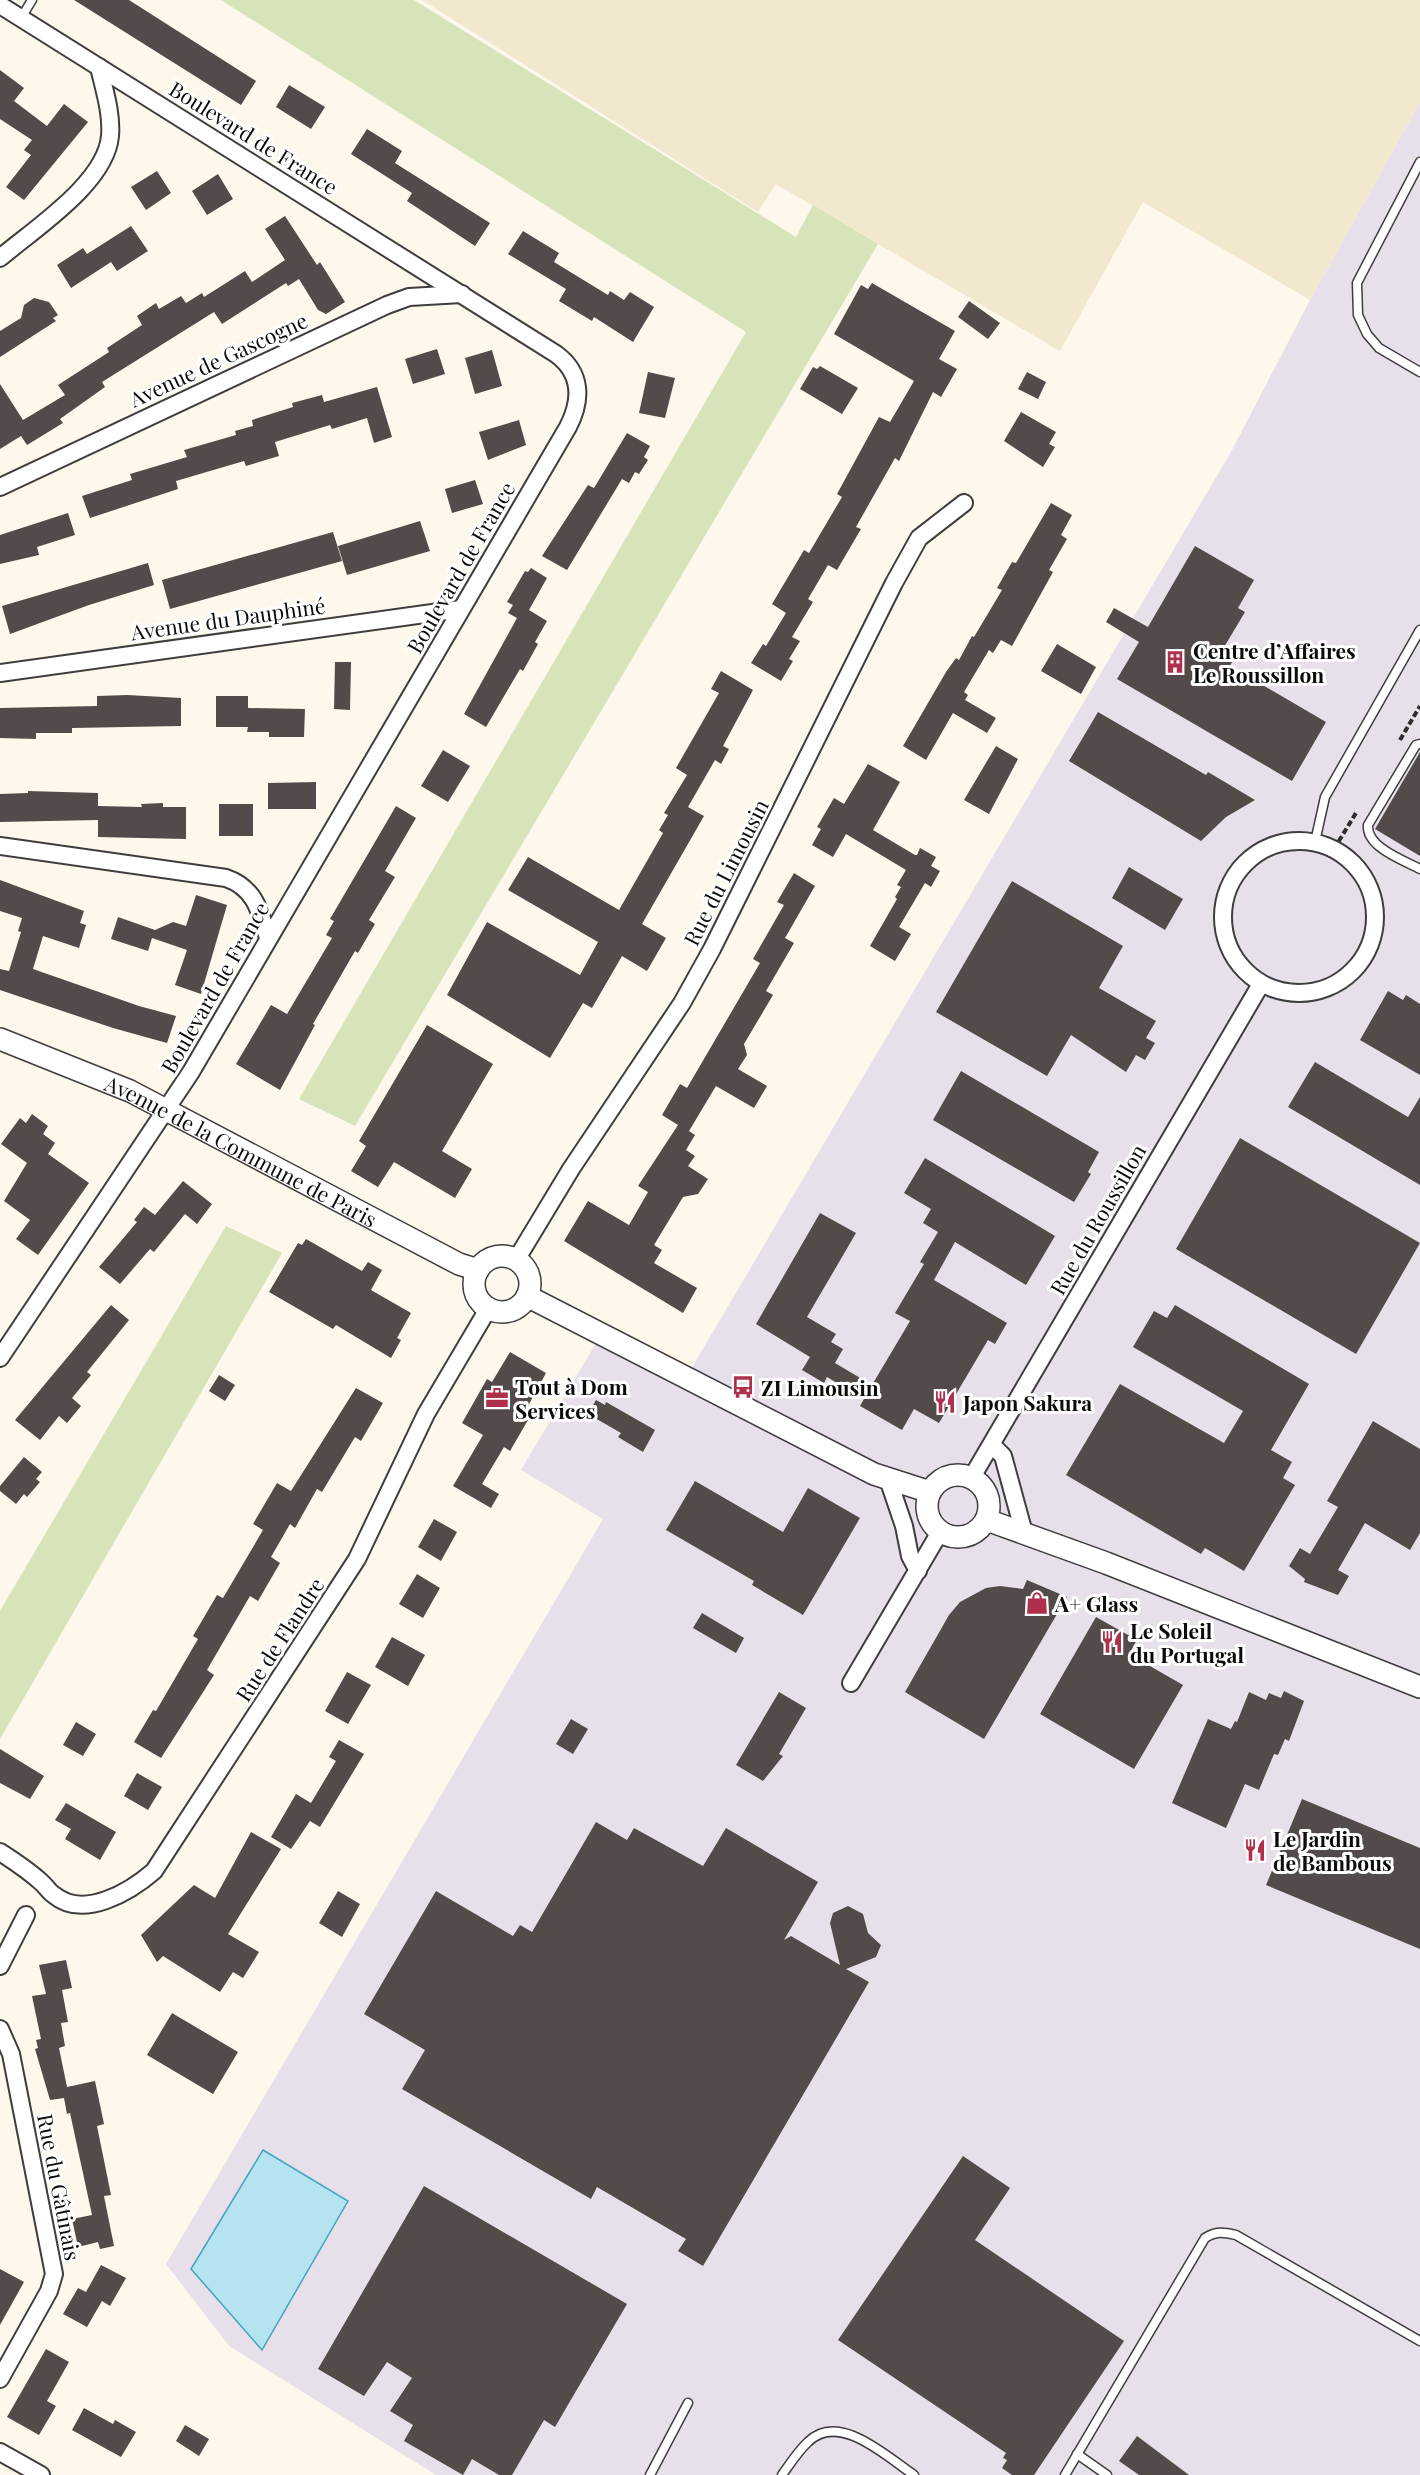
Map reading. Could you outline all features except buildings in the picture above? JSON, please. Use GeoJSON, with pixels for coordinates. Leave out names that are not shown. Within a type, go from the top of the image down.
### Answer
{"type":"FeatureCollection","features":[{"type":"Feature","properties":{"kind":"street","name":"Boulevard de France"},"geometry":{"type":"LineString","coordinates":[[0,5],[566,361],[577,381],[578,395],[568,427],[167,1112],[0,1358]]}},
{"type":"Feature","properties":{"kind":"street"},"geometry":{"type":"LineString","coordinates":[[0,258],[75,194],[99,168],[110,138],[111,118],[99,67]]}},
{"type":"Feature","properties":{"kind":"street","name":"Avenue de Gascogne"},"geometry":{"type":"LineString","coordinates":[[0,488],[387,305],[409,297],[462,294]]}},
{"type":"Feature","properties":{"kind":"street","name":"Rue du Limousin"},"geometry":{"type":"LineString","coordinates":[[516,1260],[571,1169],[682,1003],[707,958],[894,583],[919,538],[964,503]]}},
{"type":"Feature","properties":{"kind":"street","name":"Avenue du Dauphiné"},"geometry":{"type":"LineString","coordinates":[[0,673],[461,609]]}},
{"type":"Feature","properties":{"kind":"street"},"geometry":{"type":"LineString","coordinates":[[1288,841],[1315,842],[1334,849],[1354,863],[1368,883],[1374,905],[1374,932],[1364,958],[1344,979],[1319,991],[1286,993],[1262,984],[1235,961],[1223,934],[1222,906],[1233,876],[1258,851],[1288,841]]}},
{"type":"Feature","properties":{"kind":"street"},"geometry":{"type":"LineString","coordinates":[[0,846],[226,878],[239,882],[259,904],[268,938]]}},
{"type":"Feature","properties":{"kind":"street","name":"Rue du Roussillon"},"geometry":{"type":"LineString","coordinates":[[972,1477],[1262,984]]}},
{"type":"Feature","properties":{"kind":"street","name":"Avenue de la Commune de Paris"},"geometry":{"type":"LineString","coordinates":[[0,1040],[130,1091],[459,1264],[478,1270]]}},
{"type":"Feature","properties":{"kind":"street"},"geometry":{"type":"LineString","coordinates":[[495,1257],[516,1260],[527,1272],[529,1280],[527,1296],[514,1309],[497,1312],[488,1309],[481,1304],[474,1287],[478,1270],[488,1260],[495,1257]]}},
{"type":"Feature","properties":{"kind":"street"},"geometry":{"type":"LineString","coordinates":[[527,1296],[770,1423],[888,1479],[930,1492]]}},
{"type":"Feature","properties":{"kind":"street","name":"Rue de Flandre"},"geometry":{"type":"LineString","coordinates":[[0,1852],[42,1882],[63,1901],[84,1904],[131,1890],[154,1871],[357,1558],[426,1414],[488,1309]]}},
{"type":"Feature","properties":{"kind":"street"},"geometry":{"type":"LineString","coordinates":[[992,1445],[1003,1456],[1024,1533]]}},
{"type":"Feature","properties":{"kind":"street"},"geometry":{"type":"LineString","coordinates":[[960,1474],[972,1477],[982,1485],[988,1495],[990,1508],[987,1520],[978,1530],[966,1536],[953,1537],[940,1532],[927,1514],[930,1492],[937,1482],[948,1476],[960,1474]]}},
{"type":"Feature","properties":{"kind":"street"},"geometry":{"type":"LineString","coordinates":[[888,1479],[904,1526],[910,1556],[918,1571]]}},
{"type":"Feature","properties":{"kind":"street"},"geometry":{"type":"LineString","coordinates":[[987,1520],[1420,1687]]}},
{"type":"Feature","properties":{"kind":"street"},"geometry":{"type":"LineString","coordinates":[[851,1683],[940,1532]]}},
{"type":"Feature","properties":{"kind":"street"},"geometry":{"type":"LineString","coordinates":[[0,1966],[26,1915]]}},
{"type":"Feature","properties":{"kind":"street","name":"Rue du Gâtinais"},"geometry":{"type":"LineString","coordinates":[[0,2029],[11,2054],[54,2274],[49,2291],[0,2379]]}},
{"type":"Feature","properties":{"kind":"street"},"geometry":{"type":"LineString","coordinates":[[0,2452],[41,2475]]}},
{"type":"Feature","properties":{"kind":"lane"},"geometry":{"type":"LineString","coordinates":[[21,18],[32,0]]}},
{"type":"Feature","properties":{"kind":"lane"},"geometry":{"type":"LineString","coordinates":[[1420,162],[1357,283],[1358,315],[1367,334],[1379,348],[1420,372]]}},
{"type":"Feature","properties":{"kind":"lane"},"geometry":{"type":"LineString","coordinates":[[1315,842],[1325,797],[1420,630]]}},
{"type":"Feature","properties":{"kind":"lane"},"geometry":{"type":"LineString","coordinates":[[1420,744],[1416,745],[1368,825],[1368,832],[1373,842],[1420,869]]}},
{"type":"Feature","properties":{"kind":"lane"},"geometry":{"type":"LineString","coordinates":[[1065,2475],[1204,2238],[1212,2233],[1236,2235],[1420,2341]]}},
{"type":"Feature","properties":{"kind":"lane"},"geometry":{"type":"LineString","coordinates":[[650,2475],[688,2403]]}},
{"type":"Feature","properties":{"kind":"lane"},"geometry":{"type":"LineString","coordinates":[[782,2475],[809,2440],[830,2432],[853,2434],[914,2475]]}},
{"type":"Feature","properties":{"kind":"lane"},"geometry":{"type":"LineString","coordinates":[[1077,2454],[1107,2475]]}},
{"type":"Feature","properties":{"kind":"shaded area"},"geometry":{"type":"Polygon","coordinates":[[[422,0],[1420,0],[1420,102],[1310,300],[1143,202],[1060,351],[776,184],[758,212],[422,0]]]}},
{"type":"Feature","properties":{"kind":"shaded area"},"geometry":{"type":"Polygon","coordinates":[[[1420,102],[1420,2475],[436,2475],[229,2346],[166,2264],[603,1519],[521,1470],[599,1338],[684,1381],[1231,452],[1310,300],[1420,102]]]}},
{"type":"Feature","properties":{"kind":"green space"},"geometry":{"type":"Polygon","coordinates":[[[221,0],[414,0],[796,237],[813,205],[878,244],[355,1126],[299,1099],[746,332],[221,0]]]}},
{"type":"Feature","properties":{"kind":"green space"},"geometry":{"type":"Polygon","coordinates":[[[226,1226],[282,1253],[0,1739],[0,1611],[226,1226]]]}},
{"type":"Feature","properties":{"kind":"water"},"geometry":{"type":"Polygon","coordinates":[[[263,2150],[348,2201],[262,2350],[191,2269],[263,2150]]]}},
{"type":"Feature","properties":{"kind":"place","name":"Centre d’Affaires Le Roussillon"},"geometry":{"type":"Point","coordinates":[1175,662]}},
{"type":"Feature","properties":{"kind":"place","name":"ZI Limousin"},"geometry":{"type":"Point","coordinates":[743,1387]}},
{"type":"Feature","properties":{"kind":"place","name":"Tout à Dom Services"},"geometry":{"type":"Point","coordinates":[497,1398]}},
{"type":"Feature","properties":{"kind":"place","name":"Japon Sakura"},"geometry":{"type":"Point","coordinates":[945,1402]}},
{"type":"Feature","properties":{"kind":"place","name":"A+ Glass"},"geometry":{"type":"Point","coordinates":[1037,1603]}},
{"type":"Feature","properties":{"kind":"place","name":"Le Soleil du Portugal"},"geometry":{"type":"Point","coordinates":[1112,1642]}},
{"type":"Feature","properties":{"kind":"place","name":"Le Jardin de Bambous"},"geometry":{"type":"Point","coordinates":[1255,1850]}}]}
